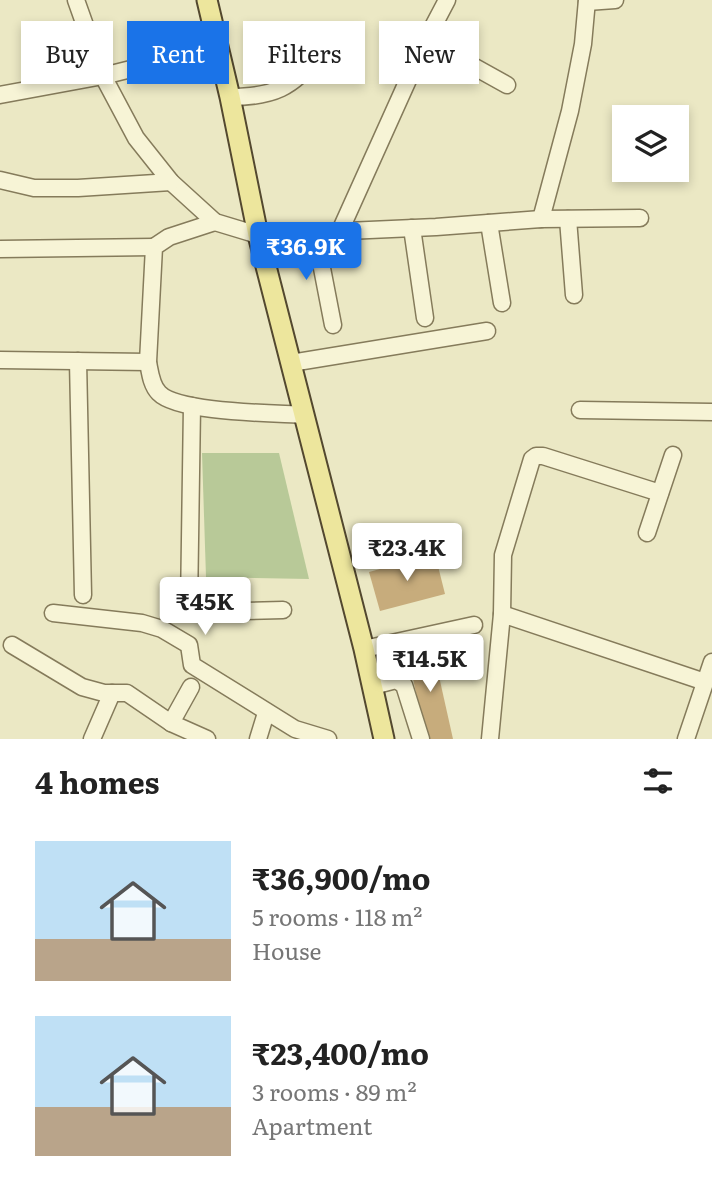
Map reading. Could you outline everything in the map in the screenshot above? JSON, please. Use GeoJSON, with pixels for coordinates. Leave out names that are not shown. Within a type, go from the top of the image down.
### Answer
{"type":"FeatureCollection","features":[{"type":"Feature","properties":{"kind":"main road"},"geometry":{"type":"LineString","coordinates":[[207,0],[212,21]]}},
{"type":"Feature","properties":{"kind":"main road"},"geometry":{"type":"LineString","coordinates":[[227,84],[258,235],[364,649],[384,739]]}},
{"type":"Feature","properties":{"kind":"street"},"geometry":{"type":"LineString","coordinates":[[76,0],[83,21]]}},
{"type":"Feature","properties":{"kind":"street"},"geometry":{"type":"LineString","coordinates":[[436,21],[447,0]]}},
{"type":"Feature","properties":{"kind":"street"},"geometry":{"type":"LineString","coordinates":[[541,219],[570,111],[583,44],[587,1],[615,0]]}},
{"type":"Feature","properties":{"kind":"street"},"geometry":{"type":"LineString","coordinates":[[479,69],[507,85]]}},
{"type":"Feature","properties":{"kind":"street"},"geometry":{"type":"LineString","coordinates":[[0,95],[60,84]]}},
{"type":"Feature","properties":{"kind":"street"},"geometry":{"type":"LineString","coordinates":[[107,84],[136,138],[171,182],[215,222],[258,235],[541,219],[640,218]]}},
{"type":"Feature","properties":{"kind":"street"},"geometry":{"type":"LineString","coordinates":[[230,97],[256,97],[289,84]]}},
{"type":"Feature","properties":{"kind":"street"},"geometry":{"type":"LineString","coordinates":[[340,231],[406,84]]}},
{"type":"Feature","properties":{"kind":"street"},"geometry":{"type":"LineString","coordinates":[[0,180],[34,188],[171,182]]}},
{"type":"Feature","properties":{"kind":"street"},"geometry":{"type":"LineString","coordinates":[[568,219],[574,295]]}},
{"type":"Feature","properties":{"kind":"street"},"geometry":{"type":"LineString","coordinates":[[0,248],[154,247],[169,237],[215,222]]}},
{"type":"Feature","properties":{"kind":"street"},"geometry":{"type":"LineString","coordinates":[[489,223],[502,303]]}},
{"type":"Feature","properties":{"kind":"street"},"geometry":{"type":"LineString","coordinates":[[412,228],[425,318]]}},
{"type":"Feature","properties":{"kind":"street"},"geometry":{"type":"LineString","coordinates":[[315,232],[333,325]]}},
{"type":"Feature","properties":{"kind":"street"},"geometry":{"type":"LineString","coordinates":[[154,247],[148,362],[157,392],[169,401],[192,406],[305,415]]}},
{"type":"Feature","properties":{"kind":"street"},"geometry":{"type":"LineString","coordinates":[[291,363],[487,331]]}},
{"type":"Feature","properties":{"kind":"street"},"geometry":{"type":"LineString","coordinates":[[0,360],[148,362]]}},
{"type":"Feature","properties":{"kind":"street"},"geometry":{"type":"LineString","coordinates":[[78,361],[83,596]]}},
{"type":"Feature","properties":{"kind":"street"},"geometry":{"type":"LineString","coordinates":[[192,406],[188,606],[243,611],[283,610]]}},
{"type":"Feature","properties":{"kind":"street"},"geometry":{"type":"LineString","coordinates":[[580,410],[712,412]]}},
{"type":"Feature","properties":{"kind":"street"},"geometry":{"type":"LineString","coordinates":[[647,533],[673,455]]}},
{"type":"Feature","properties":{"kind":"street"},"geometry":{"type":"LineString","coordinates":[[490,739],[502,614],[503,555],[532,460],[537,456],[660,493]]}},
{"type":"Feature","properties":{"kind":"street"},"geometry":{"type":"LineString","coordinates":[[53,613],[162,629],[189,645],[192,665],[295,729],[328,739]]}},
{"type":"Feature","properties":{"kind":"street"},"geometry":{"type":"LineString","coordinates":[[502,614],[705,682]]}},
{"type":"Feature","properties":{"kind":"street"},"geometry":{"type":"LineString","coordinates":[[364,649],[474,625]]}},
{"type":"Feature","properties":{"kind":"street"},"geometry":{"type":"LineString","coordinates":[[12,645],[82,687],[91,691],[127,694],[171,723],[207,739]]}},
{"type":"Feature","properties":{"kind":"street"},"geometry":{"type":"LineString","coordinates":[[686,739],[712,662]]}},
{"type":"Feature","properties":{"kind":"street"},"geometry":{"type":"LineString","coordinates":[[373,685],[396,680],[404,685],[421,739]]}},
{"type":"Feature","properties":{"kind":"street"},"geometry":{"type":"LineString","coordinates":[[171,723],[191,687]]}},
{"type":"Feature","properties":{"kind":"street"},"geometry":{"type":"LineString","coordinates":[[92,739],[112,693]]}},
{"type":"Feature","properties":{"kind":"street"},"geometry":{"type":"LineString","coordinates":[[258,739],[266,713]]}},
{"type":"Feature","properties":{"kind":"green space"},"geometry":{"type":"Polygon","coordinates":[[[202,453],[279,453],[309,579],[206,577],[202,453]]]}},
{"type":"Feature","properties":{"kind":"building"},"geometry":{"type":"Polygon","coordinates":[[[435,554],[445,594],[380,611],[369,572],[435,554]]]}},
{"type":"Feature","properties":{"kind":"building"},"geometry":{"type":"Polygon","coordinates":[[[432,645],[453,739],[426,739],[407,651],[432,645]]]}}]}
